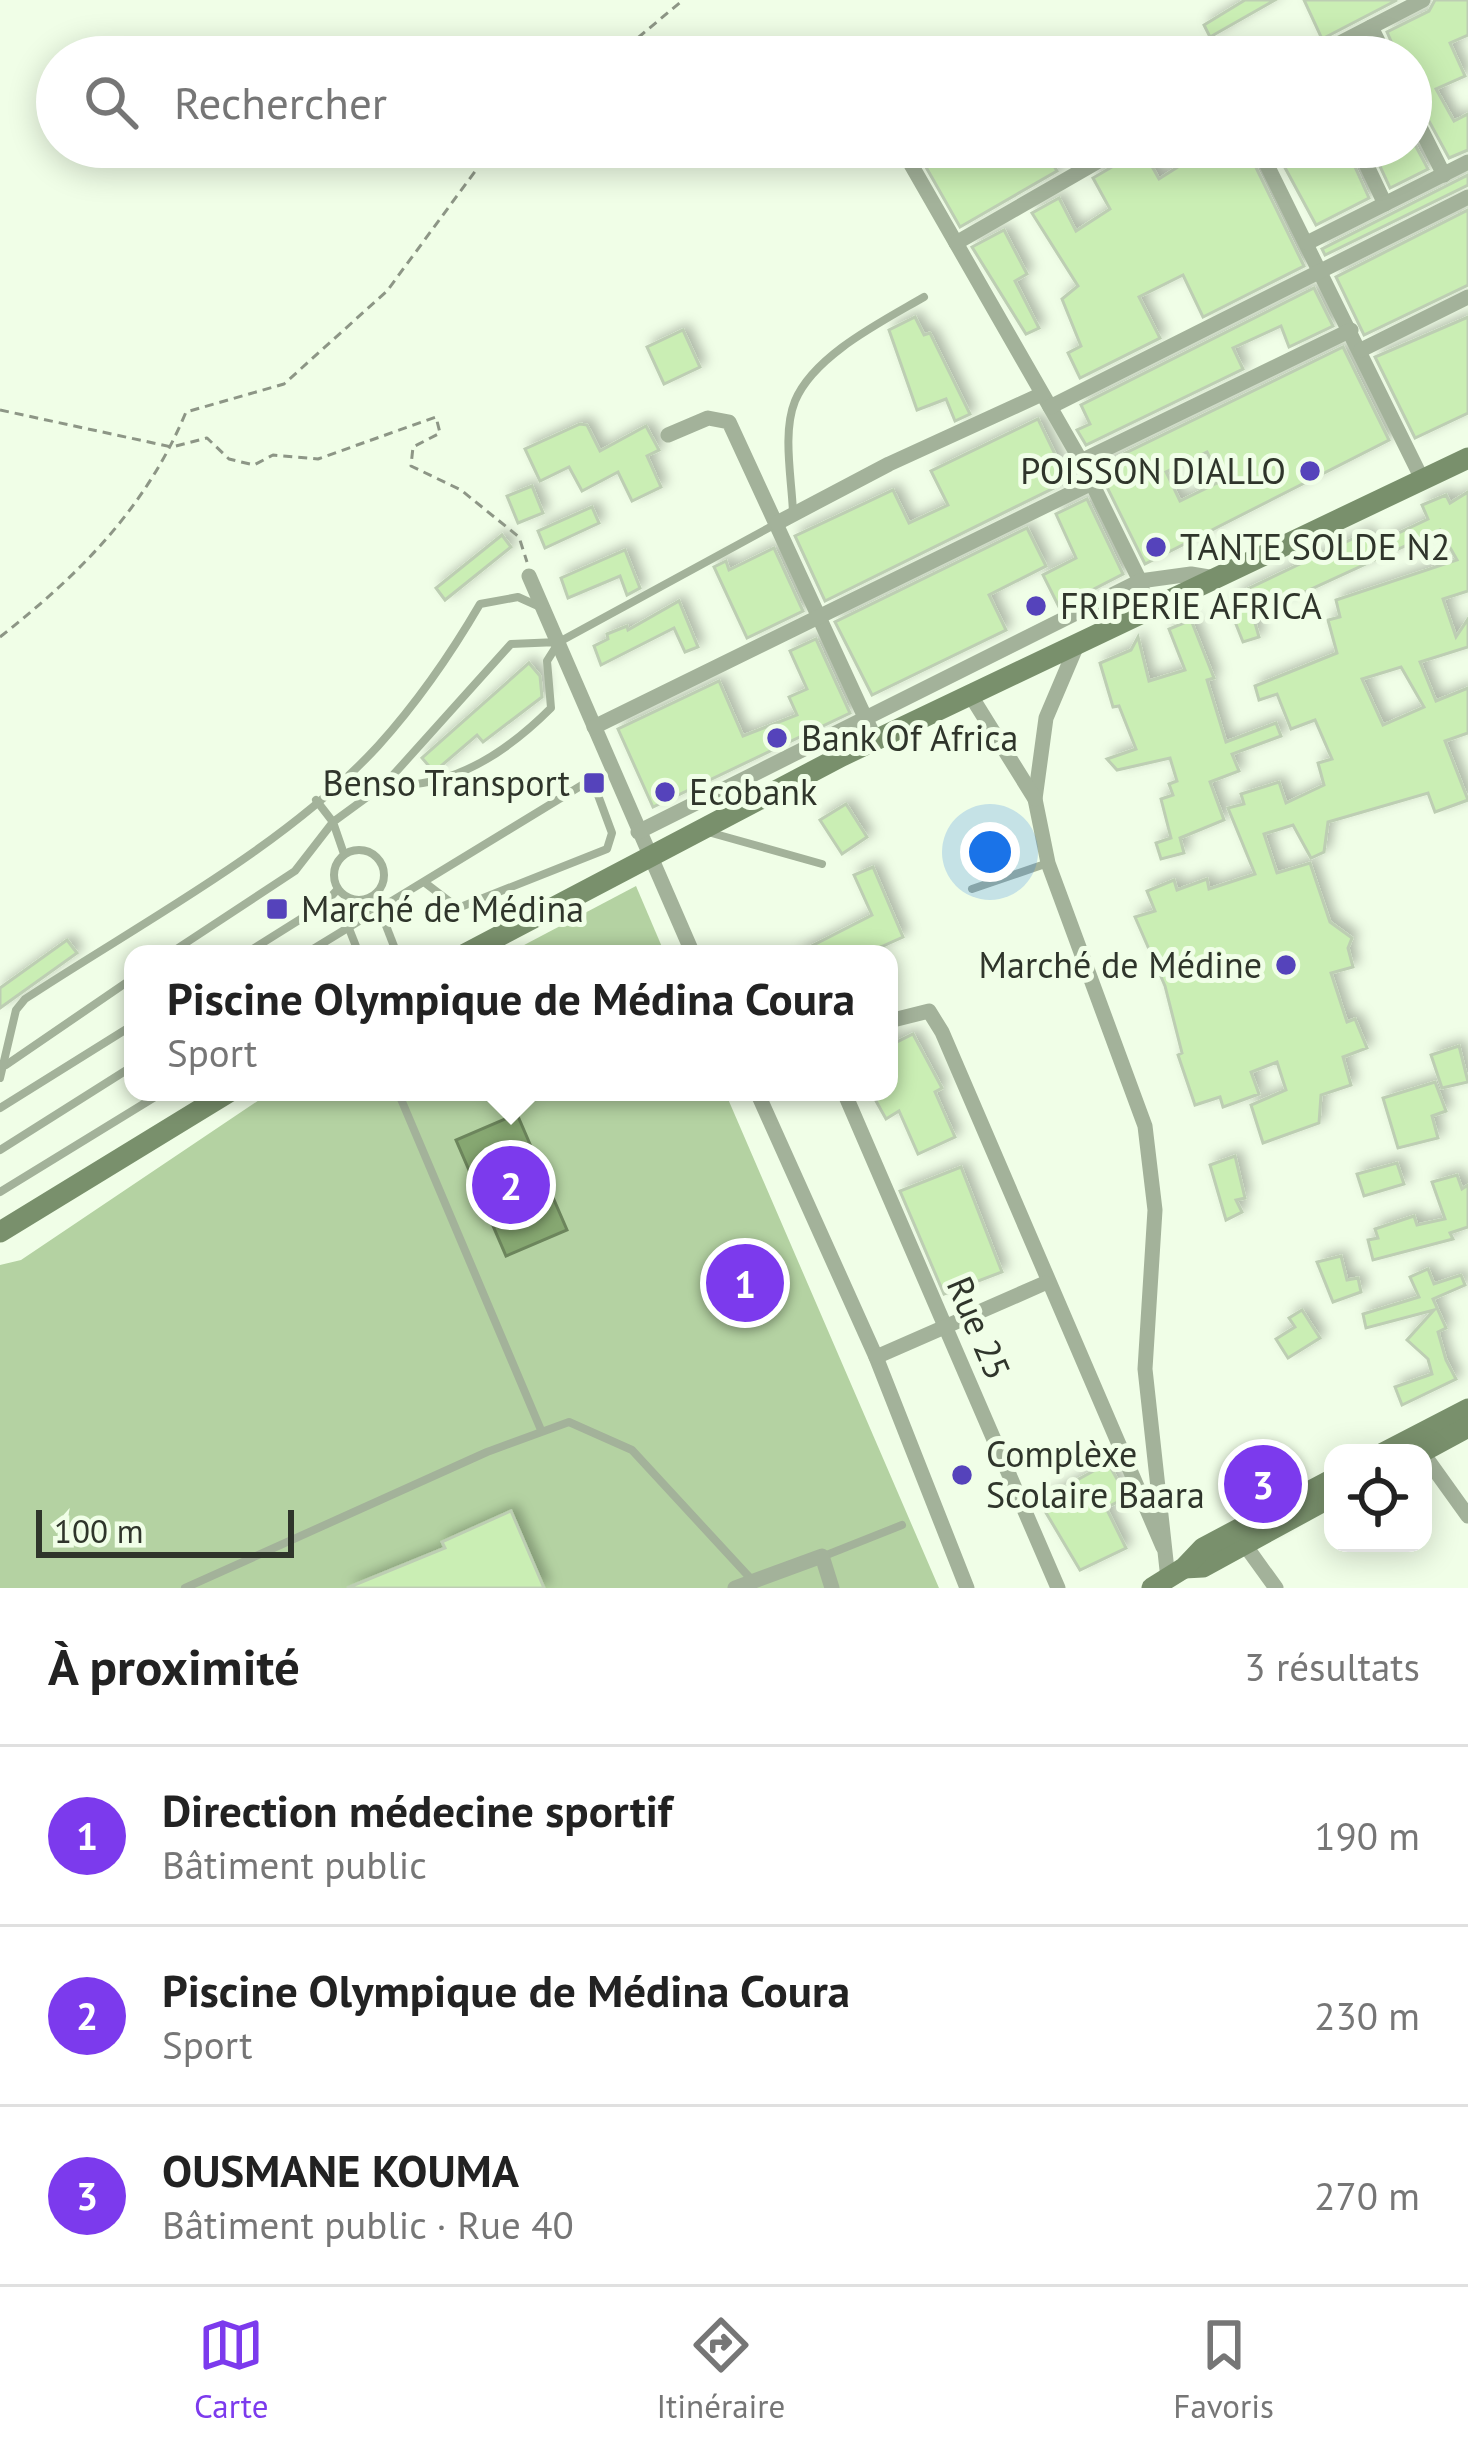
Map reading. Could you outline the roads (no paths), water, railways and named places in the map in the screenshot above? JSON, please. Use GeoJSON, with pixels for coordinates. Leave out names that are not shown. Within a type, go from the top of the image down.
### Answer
{"type":"FeatureCollection","features":[{"type":"Feature","properties":{"kind":"street"},"geometry":{"type":"LineString","coordinates":[[1354,36],[1423,0]]}},
{"type":"Feature","properties":{"kind":"street"},"geometry":{"type":"LineString","coordinates":[[1371,27],[1376,36]]}},
{"type":"Feature","properties":{"kind":"street"},"geometry":{"type":"LineString","coordinates":[[1432,151],[1444,175]]}},
{"type":"Feature","properties":{"kind":"street"},"geometry":{"type":"LineString","coordinates":[[1307,243],[1468,162]]}},
{"type":"Feature","properties":{"kind":"street"},"geometry":{"type":"LineString","coordinates":[[913,168],[1081,461],[1140,581],[1148,610]]}},
{"type":"Feature","properties":{"kind":"street"},"geometry":{"type":"LineString","coordinates":[[956,243],[1087,168]]}},
{"type":"Feature","properties":{"kind":"street"},"geometry":{"type":"LineString","coordinates":[[1269,168],[1422,479]]}},
{"type":"Feature","properties":{"kind":"street"},"geometry":{"type":"LineString","coordinates":[[1368,168],[1385,204]]}},
{"type":"Feature","properties":{"kind":"street"},"geometry":{"type":"LineString","coordinates":[[785,519],[889,464],[1046,401],[1468,197]]}},
{"type":"Feature","properties":{"kind":"street"},"geometry":{"type":"LineString","coordinates":[[1361,350],[1468,297]]}},
{"type":"Feature","properties":{"kind":"street"},"geometry":{"type":"LineString","coordinates":[[1081,461],[1352,330]]}},
{"type":"Feature","properties":{"kind":"street"},"geometry":{"type":"LineString","coordinates":[[668,436],[708,418],[729,422],[785,519],[818,617],[876,741]]}},
{"type":"Feature","properties":{"kind":"street"},"geometry":{"type":"LineString","coordinates":[[482,945],[876,741],[1468,458]]}},
{"type":"Feature","properties":{"kind":"street"},"geometry":{"type":"LineString","coordinates":[[594,727],[1092,483]]}},
{"type":"Feature","properties":{"kind":"street"},"geometry":{"type":"LineString","coordinates":[[638,832],[1140,581],[1191,574],[1215,578]]}},
{"type":"Feature","properties":{"kind":"street"},"geometry":{"type":"LineString","coordinates":[[529,576],[689,945]]}},
{"type":"Feature","properties":{"kind":"street"},"geometry":{"type":"LineString","coordinates":[[1076,645],[1046,718],[1035,799],[1048,863],[1145,1126],[1155,1210],[1145,1369],[1168,1578]]}},
{"type":"Feature","properties":{"kind":"street"},"geometry":{"type":"LineString","coordinates":[[971,696],[1035,799]]}},
{"type":"Feature","properties":{"kind":"street"},"geometry":{"type":"LineString","coordinates":[[898,1019],[929,1011],[1154,1537],[1165,1549]]}},
{"type":"Feature","properties":{"kind":"street"},"geometry":{"type":"LineString","coordinates":[[0,1232],[214,1101]]}},
{"type":"Feature","properties":{"kind":"street"},"geometry":{"type":"LineString","coordinates":[[761,1101],[876,1357],[968,1588]]}},
{"type":"Feature","properties":{"kind":"street","name":"Rue 25"},"geometry":{"type":"LineString","coordinates":[[848,1101],[1058,1588]]}},
{"type":"Feature","properties":{"kind":"street"},"geometry":{"type":"LineString","coordinates":[[876,1357],[1046,1283]]}},
{"type":"Feature","properties":{"kind":"street"},"geometry":{"type":"LineString","coordinates":[[1400,1444],[1468,1408]]}},
{"type":"Feature","properties":{"kind":"street"},"geometry":{"type":"LineString","coordinates":[[1432,1446],[1468,1427]]}},
{"type":"Feature","properties":{"kind":"street"},"geometry":{"type":"LineString","coordinates":[[1432,1467],[1468,1516]]}},
{"type":"Feature","properties":{"kind":"street"},"geometry":{"type":"LineString","coordinates":[[1168,1578],[1203,1548],[1324,1484]]}},
{"type":"Feature","properties":{"kind":"street"},"geometry":{"type":"LineString","coordinates":[[1168,1578],[1203,1567],[1324,1501]]}},
{"type":"Feature","properties":{"kind":"street"},"geometry":{"type":"LineString","coordinates":[[1245,1545],[1276,1588]]}},
{"type":"Feature","properties":{"kind":"street"},"geometry":{"type":"LineString","coordinates":[[734,1588],[823,1556],[832,1588]]}},
{"type":"Feature","properties":{"kind":"lane"},"geometry":{"type":"LineString","coordinates":[[183,945],[295,872],[333,822],[385,784],[511,644],[559,642],[785,519],[790,421],[796,399],[819,369],[924,297]]}},
{"type":"Feature","properties":{"kind":"lane"},"geometry":{"type":"LineString","coordinates":[[0,1078],[16,1010],[26,999],[281,830],[316,800],[379,745],[480,604],[518,597],[545,609]]}},
{"type":"Feature","properties":{"kind":"lane"},"geometry":{"type":"LineString","coordinates":[[385,784],[433,784],[481,763],[527,732],[551,708],[547,661],[559,642]]}},
{"type":"Feature","properties":{"kind":"lane"},"geometry":{"type":"LineString","coordinates":[[319,945],[592,779],[612,772]]}},
{"type":"Feature","properties":{"kind":"lane"},"geometry":{"type":"LineString","coordinates":[[424,882],[458,908],[607,849],[612,833],[592,779]]}},
{"type":"Feature","properties":{"kind":"lane"},"geometry":{"type":"LineString","coordinates":[[316,800],[333,822],[344,854]]}},
{"type":"Feature","properties":{"kind":"lane"},"geometry":{"type":"LineString","coordinates":[[700,830],[822,864]]}},
{"type":"Feature","properties":{"kind":"lane"},"geometry":{"type":"LineString","coordinates":[[361,849],[380,860],[383,882],[374,895],[352,899],[338,889],[334,870],[344,854],[361,849]]}},
{"type":"Feature","properties":{"kind":"lane"},"geometry":{"type":"LineString","coordinates":[[972,889],[1048,863]]}},
{"type":"Feature","properties":{"kind":"lane"},"geometry":{"type":"LineString","coordinates":[[259,945],[338,889]]}},
{"type":"Feature","properties":{"kind":"lane"},"geometry":{"type":"LineString","coordinates":[[374,895],[394,945]]}},
{"type":"Feature","properties":{"kind":"lane"},"geometry":{"type":"LineString","coordinates":[[348,926],[355,945]]}},
{"type":"Feature","properties":{"kind":"lane"},"geometry":{"type":"LineString","coordinates":[[5,1065],[124,984]]}},
{"type":"Feature","properties":{"kind":"lane"},"geometry":{"type":"LineString","coordinates":[[0,1108],[124,1031]]}},
{"type":"Feature","properties":{"kind":"lane"},"geometry":{"type":"LineString","coordinates":[[0,1150],[124,1072]]}},
{"type":"Feature","properties":{"kind":"lane"},"geometry":{"type":"LineString","coordinates":[[0,1192],[148,1101]]}},
{"type":"Feature","properties":{"kind":"lane"},"geometry":{"type":"LineString","coordinates":[[402,1101],[541,1430]]}},
{"type":"Feature","properties":{"kind":"lane"},"geometry":{"type":"LineString","coordinates":[[185,1588],[541,1430],[569,1422],[632,1450],[752,1581]]}},
{"type":"Feature","properties":{"kind":"lane"},"geometry":{"type":"LineString","coordinates":[[823,1556],[902,1525]]}},
{"type":"Feature","properties":{"kind":"place","name":"POISSON DIALLO"},"geometry":{"type":"Point","coordinates":[1310,471]}},
{"type":"Feature","properties":{"kind":"place","name":"TANTE SOLDE N2"},"geometry":{"type":"Point","coordinates":[1156,547]}},
{"type":"Feature","properties":{"kind":"place","name":"FRIPERIE AFRICA"},"geometry":{"type":"Point","coordinates":[1036,606]}},
{"type":"Feature","properties":{"kind":"place","name":"Bank Of Africa"},"geometry":{"type":"Point","coordinates":[777,738]}},
{"type":"Feature","properties":{"kind":"place","name":"Benso Transport"},"geometry":{"type":"Point","coordinates":[594,783]}},
{"type":"Feature","properties":{"kind":"place","name":"Ecobank"},"geometry":{"type":"Point","coordinates":[665,792]}},
{"type":"Feature","properties":{"kind":"place","name":"Marché de Médina"},"geometry":{"type":"Point","coordinates":[277,909]}},
{"type":"Feature","properties":{"kind":"place","name":"Marché de Médine"},"geometry":{"type":"Point","coordinates":[1286,965]}},
{"type":"Feature","properties":{"kind":"place","name":"Piscine Olympique de Médina Coura"},"geometry":{"type":"Point","coordinates":[511,1185]}},
{"type":"Feature","properties":{"kind":"place","name":"Direction médecine sportif"},"geometry":{"type":"Point","coordinates":[745,1283]}},
{"type":"Feature","properties":{"kind":"place","name":"Complèxe Scolaire Baara"},"geometry":{"type":"Point","coordinates":[962,1475]}},
{"type":"Feature","properties":{"kind":"place","name":"OUSMANE KOUMA"},"geometry":{"type":"Point","coordinates":[1263,1484]}}]}
